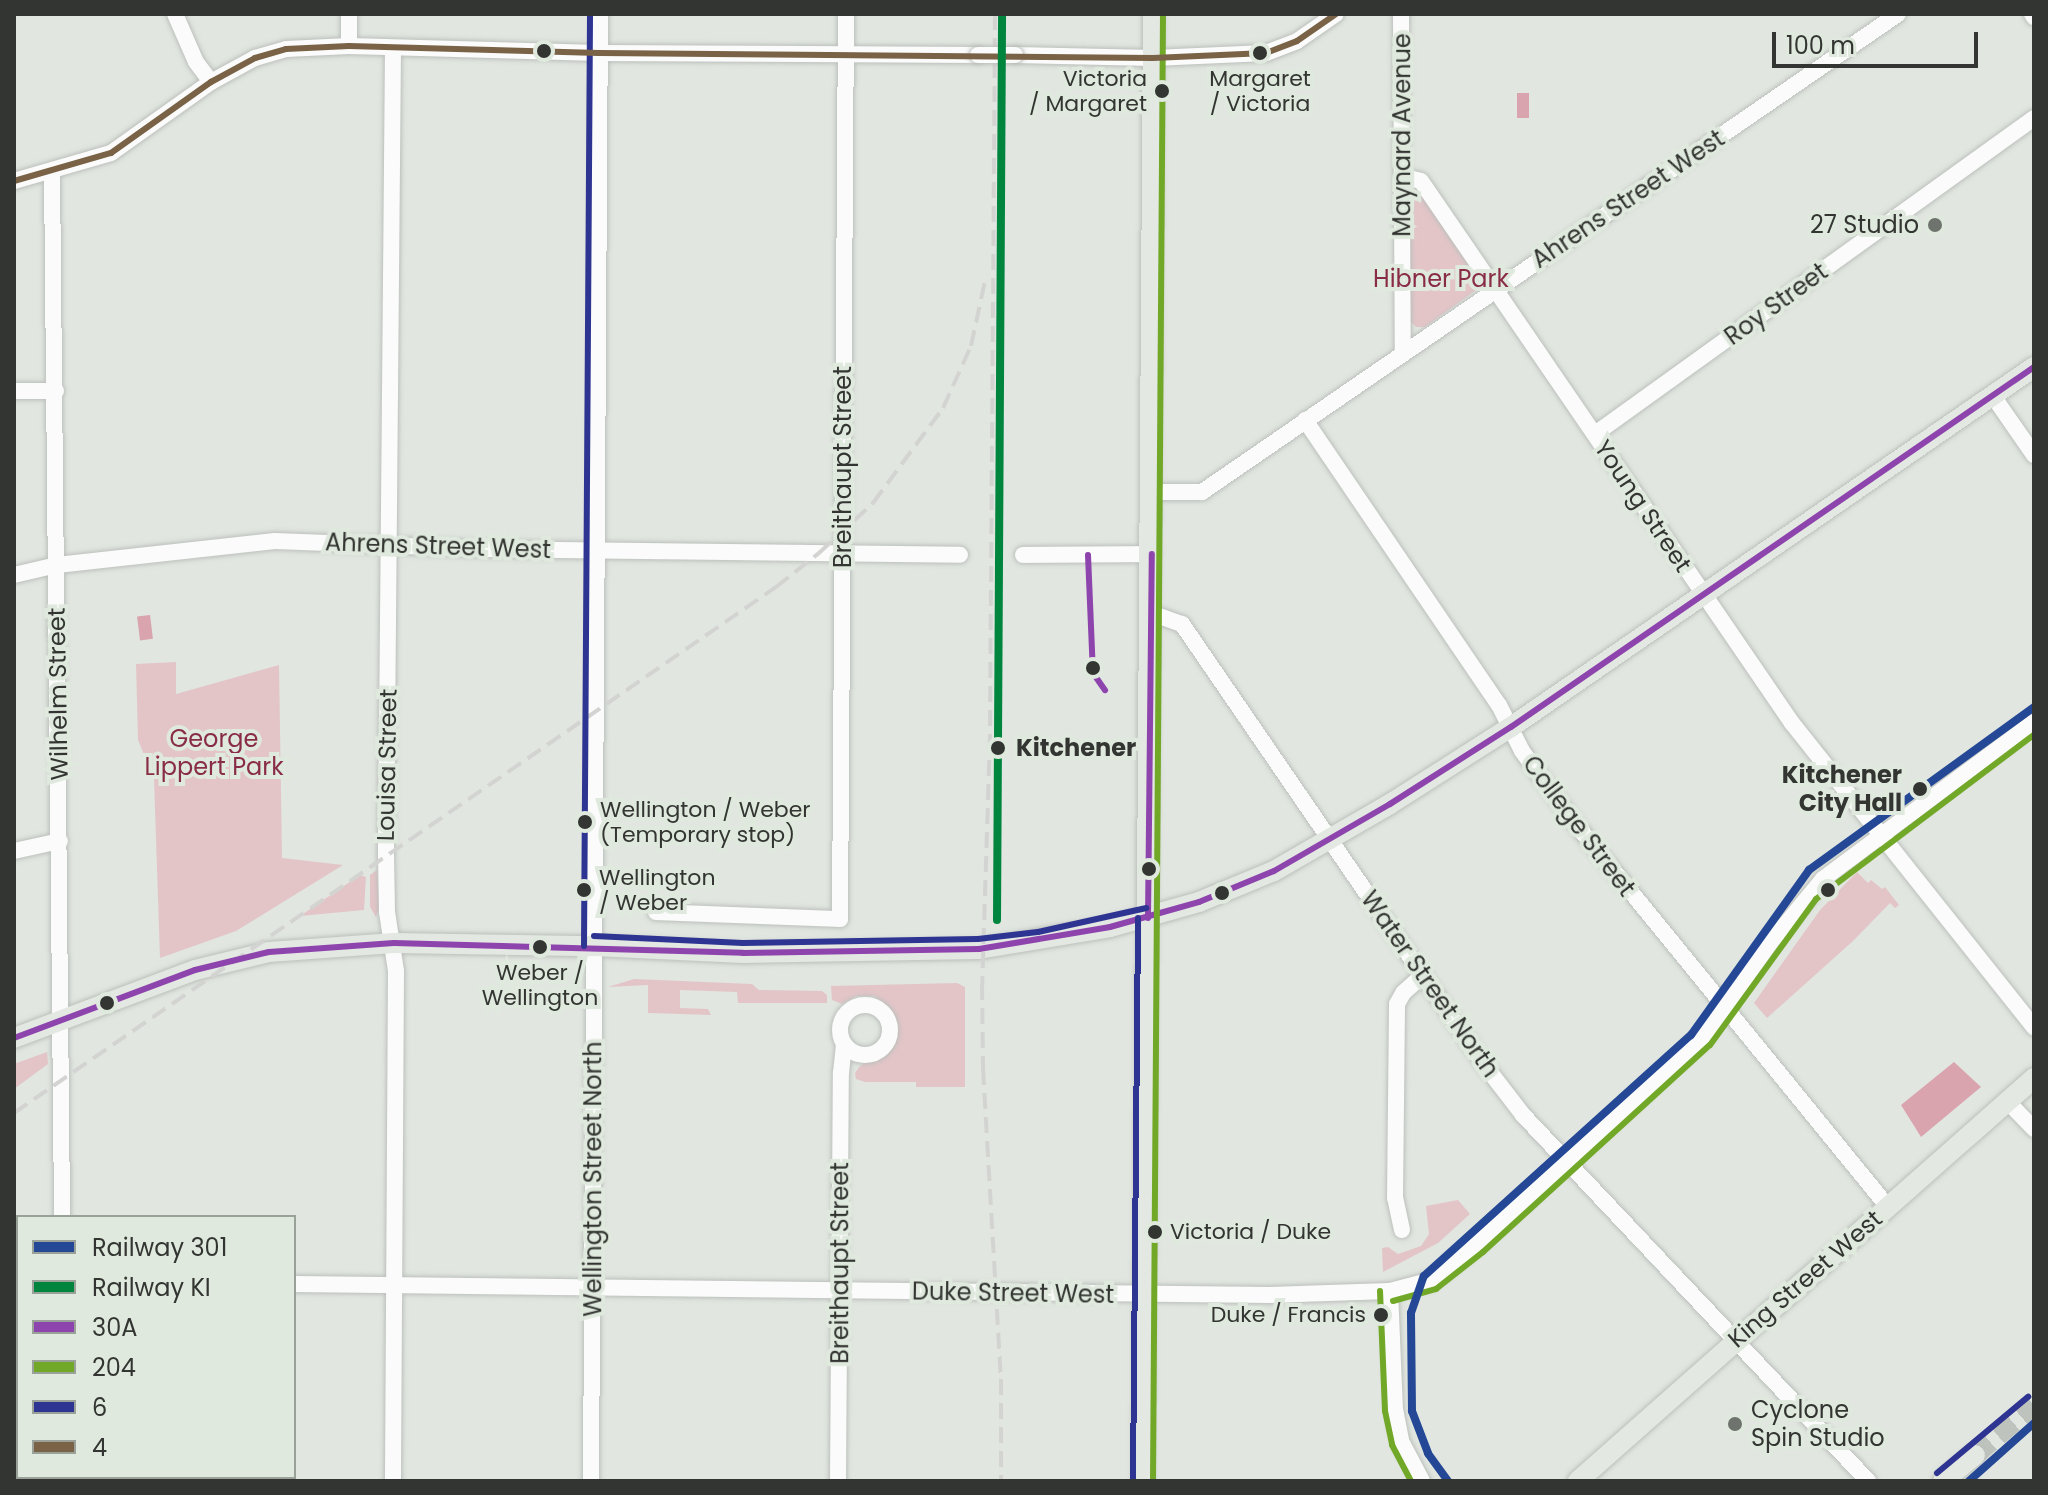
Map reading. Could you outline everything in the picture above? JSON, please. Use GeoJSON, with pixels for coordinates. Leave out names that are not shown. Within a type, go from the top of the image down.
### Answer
{"type":"FeatureCollection","features":[{"type":"Feature","properties":{"kind":"main road"},"geometry":{"type":"LineString","coordinates":[[1143,1481],[1152,554],[1153,14]]}},
{"type":"Feature","properties":{"kind":"main road"},"geometry":{"type":"LineString","coordinates":[[14,1038],[195,970],[269,952],[394,943],[594,946],[743,953],[979,949],[1040,942],[1148,918],[1240,888],[1390,804],[1511,727],[2034,367]]}},
{"type":"Feature","properties":{"kind":"main road","name":"King Street West"},"geometry":{"type":"LineString","coordinates":[[1578,1481],[2034,1078]]}},
{"type":"Feature","properties":{"kind":"main road"},"geometry":{"type":"LineString","coordinates":[[1943,1481],[1975,1455]]}},
{"type":"Feature","properties":{"kind":"street"},"geometry":{"type":"LineString","coordinates":[[175,14],[196,62],[211,82]]}},
{"type":"Feature","properties":{"kind":"street"},"geometry":{"type":"LineString","coordinates":[[349,14],[349,46]]}},
{"type":"Feature","properties":{"kind":"street","name":"Wellington Street North"},"geometry":{"type":"LineString","coordinates":[[591,1481],[600,14]]}},
{"type":"Feature","properties":{"kind":"street","name":"Breithaupt Street"},"geometry":{"type":"LineString","coordinates":[[656,912],[840,919],[846,14]]}},
{"type":"Feature","properties":{"kind":"street"},"geometry":{"type":"LineString","coordinates":[[14,181],[111,153],[211,82],[255,58],[286,49],[349,46],[599,53],[1153,58],[1266,53],[1297,41],[1336,14]]}},
{"type":"Feature","properties":{"kind":"street","name":"Maynard Avenue"},"geometry":{"type":"LineString","coordinates":[[1401,14],[1403,353]]}},
{"type":"Feature","properties":{"kind":"street","name":"Ahrens Street West"},"geometry":{"type":"LineString","coordinates":[[1152,492],[1195,494],[1898,14]]}},
{"type":"Feature","properties":{"kind":"street","name":"Louisa Street"},"geometry":{"type":"LineString","coordinates":[[393,48],[386,854],[387,912],[394,943],[393,1481]]}},
{"type":"Feature","properties":{"kind":"street","name":"Roy Street"},"geometry":{"type":"LineString","coordinates":[[1595,434],[2034,118]]}},
{"type":"Feature","properties":{"kind":"street","name":"Wilhelm Street"},"geometry":{"type":"LineString","coordinates":[[52,171],[62,1215]]}},
{"type":"Feature","properties":{"kind":"street","name":"Young Street"},"geometry":{"type":"LineString","coordinates":[[1404,177],[1421,181],[1792,723],[2034,1027]]}},
{"type":"Feature","properties":{"kind":"street"},"geometry":{"type":"LineString","coordinates":[[14,391],[56,391]]}},
{"type":"Feature","properties":{"kind":"street"},"geometry":{"type":"LineString","coordinates":[[1993,396],[2034,455]]}},
{"type":"Feature","properties":{"kind":"street","name":"College Street"},"geometry":{"type":"LineString","coordinates":[[1305,420],[1499,705],[1522,751],[1574,822],[1888,1207]]}},
{"type":"Feature","properties":{"kind":"street","name":"Ahrens Street West"},"geometry":{"type":"LineString","coordinates":[[14,575],[57,565],[275,541],[596,551],[960,555]]}},
{"type":"Feature","properties":{"kind":"street"},"geometry":{"type":"LineString","coordinates":[[1023,555],[1152,554]]}},
{"type":"Feature","properties":{"kind":"street","name":"Water Street North"},"geometry":{"type":"LineString","coordinates":[[1151,613],[1182,624],[1523,1115],[1868,1481]]}},
{"type":"Feature","properties":{"kind":"street","name":"Duke Street West"},"geometry":{"type":"LineString","coordinates":[[296,1284],[1144,1295],[1390,1291],[1432,1280],[1476,1245],[1703,1038],[1809,892],[2034,722]]}},
{"type":"Feature","properties":{"kind":"street"},"geometry":{"type":"LineString","coordinates":[[14,851],[60,841]]}},
{"type":"Feature","properties":{"kind":"street"},"geometry":{"type":"LineString","coordinates":[[1402,1230],[1395,1198],[1397,1004],[1403,993],[1424,974]]}},
{"type":"Feature","properties":{"kind":"street","name":"Breithaupt Street"},"geometry":{"type":"LineString","coordinates":[[838,1481],[841,1073],[844,1045]]}},
{"type":"Feature","properties":{"kind":"street"},"geometry":{"type":"LineString","coordinates":[[2007,1101],[2034,1129]]}},
{"type":"Feature","properties":{"kind":"street"},"geometry":{"type":"LineString","coordinates":[[1390,1291],[1395,1409],[1401,1441],[1422,1481]]}},
{"type":"Feature","properties":{"kind":"green space","name":"Hibner Park"},"geometry":{"type":"Polygon","coordinates":[[[1421,190],[1483,285],[1425,327],[1416,327],[1409,320],[1410,192],[1421,190]]]}},
{"type":"Feature","properties":{"kind":"green space","name":"George Lippert Park"},"geometry":{"type":"Polygon","coordinates":[[[176,662],[176,694],[279,665],[282,858],[343,865],[236,931],[160,958],[154,779],[138,740],[136,664],[176,662]]]}},
{"type":"Feature","properties":{"kind":"green space"},"geometry":{"type":"Polygon","coordinates":[[[377,870],[380,907],[376,917],[370,907],[370,875],[377,870]]]}},
{"type":"Feature","properties":{"kind":"green space"},"geometry":{"type":"Polygon","coordinates":[[[1857,872],[1868,883],[1871,880],[1882,889],[1885,887],[1899,905],[1895,908],[1890,903],[1853,941],[1767,1018],[1754,1003],[1820,910],[1857,872]]]}},
{"type":"Feature","properties":{"kind":"green space"},"geometry":{"type":"Polygon","coordinates":[[[360,875],[366,877],[364,910],[300,916],[360,875]]]}},
{"type":"Feature","properties":{"kind":"green space"},"geometry":{"type":"Polygon","coordinates":[[[634,979],[752,984],[759,990],[822,991],[827,995],[827,1003],[738,1003],[737,992],[680,990],[680,1008],[708,1009],[711,1015],[648,1013],[648,985],[608,987],[634,979]]]}},
{"type":"Feature","properties":{"kind":"green space"},"geometry":{"type":"Polygon","coordinates":[[[957,983],[965,987],[965,1087],[916,1087],[916,1082],[865,1082],[856,1079],[855,1073],[860,1066],[888,1050],[896,1032],[896,1021],[891,1009],[874,996],[856,996],[842,1004],[832,1000],[831,986],[957,983]]]}},
{"type":"Feature","properties":{"kind":"green space"},"geometry":{"type":"Polygon","coordinates":[[[47,1052],[48,1064],[14,1089],[14,1064],[47,1052]]]}},
{"type":"Feature","properties":{"kind":"green space"},"geometry":{"type":"Polygon","coordinates":[[[1458,1200],[1470,1214],[1438,1243],[1383,1272],[1382,1248],[1388,1247],[1398,1254],[1421,1246],[1429,1234],[1426,1206],[1458,1200]]]}},
{"type":"Feature","properties":{"kind":"shaded area"},"geometry":{"type":"Polygon","coordinates":[[[1517,93],[1529,93],[1529,118],[1517,118],[1517,93]]]}},
{"type":"Feature","properties":{"kind":"shaded area"},"geometry":{"type":"Polygon","coordinates":[[[150,615],[153,639],[140,640],[137,617],[150,615]]]}},
{"type":"Feature","properties":{"kind":"shaded area"},"geometry":{"type":"Polygon","coordinates":[[[1954,1062],[1981,1087],[1921,1137],[1901,1105],[1954,1062]]]}},
{"type":"Feature","properties":{"kind":"tunnel"},"geometry":{"type":"LineString","coordinates":[[1975,1455],[2034,1405]]}},
{"type":"Feature","properties":{"kind":"railway"},"geometry":{"type":"LineString","coordinates":[[995,14],[990,736],[982,984],[983,1069],[1001,1379],[1001,1481]]}},
{"type":"Feature","properties":{"kind":"railway"},"geometry":{"type":"LineString","coordinates":[[14,1113],[776,587],[819,553],[873,503],[943,408],[971,346],[986,276]]}},
{"type":"Feature","properties":{"kind":"rail line","name":"KI"},"geometry":{"type":"LineString","coordinates":[[997,920],[1002,14]]}},
{"type":"Feature","properties":{"kind":"rail line","name":"301"},"geometry":{"type":"LineString","coordinates":[[1448,1481],[1428,1453],[1412,1411],[1411,1313],[1424,1276],[1691,1035],[1809,870],[2034,707]]}},
{"type":"Feature","properties":{"kind":"rail line","name":"301"},"geometry":{"type":"LineString","coordinates":[[1969,1481],[2034,1423]]}},
{"type":"Feature","properties":{"kind":"transit line","name":"6"},"geometry":{"type":"LineString","coordinates":[[584,946],[590,14]]}},
{"type":"Feature","properties":{"kind":"transit line","name":"204"},"geometry":{"type":"LineString","coordinates":[[1153,1481],[1163,14]]}},
{"type":"Feature","properties":{"kind":"transit line","name":"4"},"geometry":{"type":"LineString","coordinates":[[14,181],[111,153],[211,82],[255,58],[286,49],[349,46],[599,53],[1153,58],[1266,53],[1297,41],[1336,14]]}},
{"type":"Feature","properties":{"kind":"transit line","name":"30A"},"geometry":{"type":"LineString","coordinates":[[14,1038],[195,970],[269,952],[394,943],[743,953],[979,949],[1110,927],[1199,902],[1274,871],[1390,804],[1511,727],[2034,367]]}},
{"type":"Feature","properties":{"kind":"transit line","name":"30A"},"geometry":{"type":"LineString","coordinates":[[1148,918],[1152,554]]}},
{"type":"Feature","properties":{"kind":"transit line","name":"30A"},"geometry":{"type":"LineString","coordinates":[[1088,555],[1093,673],[1105,690]]}},
{"type":"Feature","properties":{"kind":"transit line","name":"204"},"geometry":{"type":"LineString","coordinates":[[1393,1301],[1436,1289],[1483,1252],[1710,1045],[1816,899],[2034,735]]}},
{"type":"Feature","properties":{"kind":"transit line","name":"6"},"geometry":{"type":"LineString","coordinates":[[594,936],[743,943],[978,939],[1038,932],[1146,908]]}},
{"type":"Feature","properties":{"kind":"transit line","name":"6"},"geometry":{"type":"LineString","coordinates":[[1133,1481],[1138,918]]}},
{"type":"Feature","properties":{"kind":"transit line","name":"204"},"geometry":{"type":"LineString","coordinates":[[1380,1291],[1385,1411],[1392,1445],[1411,1481]]}},
{"type":"Feature","properties":{"kind":"transit line","name":"6"},"geometry":{"type":"LineString","coordinates":[[1937,1473],[2028,1397]]}},
{"type":"Feature","properties":{"kind":"place","name":"Margaret / Victoria"},"geometry":{"type":"Point","coordinates":[1260,53]}},
{"type":"Feature","properties":{"kind":"place","name":"Victoria / Margaret"},"geometry":{"type":"Point","coordinates":[1162,91]}},
{"type":"Feature","properties":{"kind":"place","name":"27 Studio"},"geometry":{"type":"Point","coordinates":[1935,225]}},
{"type":"Feature","properties":{"kind":"place","name":"Kitchener"},"geometry":{"type":"Point","coordinates":[998,748]}},
{"type":"Feature","properties":{"kind":"place","name":"Kitchener City Hall"},"geometry":{"type":"Point","coordinates":[1920,789]}},
{"type":"Feature","properties":{"kind":"place","name":"Wellington / Weber (Temporary stop)"},"geometry":{"type":"Point","coordinates":[585,822]}},
{"type":"Feature","properties":{"kind":"place","name":"Wellington / Weber"},"geometry":{"type":"Point","coordinates":[584,890]}},
{"type":"Feature","properties":{"kind":"place","name":"Weber / Wellington"},"geometry":{"type":"Point","coordinates":[540,947]}},
{"type":"Feature","properties":{"kind":"place","name":"Victoria / Duke"},"geometry":{"type":"Point","coordinates":[1155,1232]}},
{"type":"Feature","properties":{"kind":"place","name":"Duke / Francis"},"geometry":{"type":"Point","coordinates":[1381,1315]}},
{"type":"Feature","properties":{"kind":"place","name":"Cyclone Spin Studio"},"geometry":{"type":"Point","coordinates":[1735,1424]}}]}
